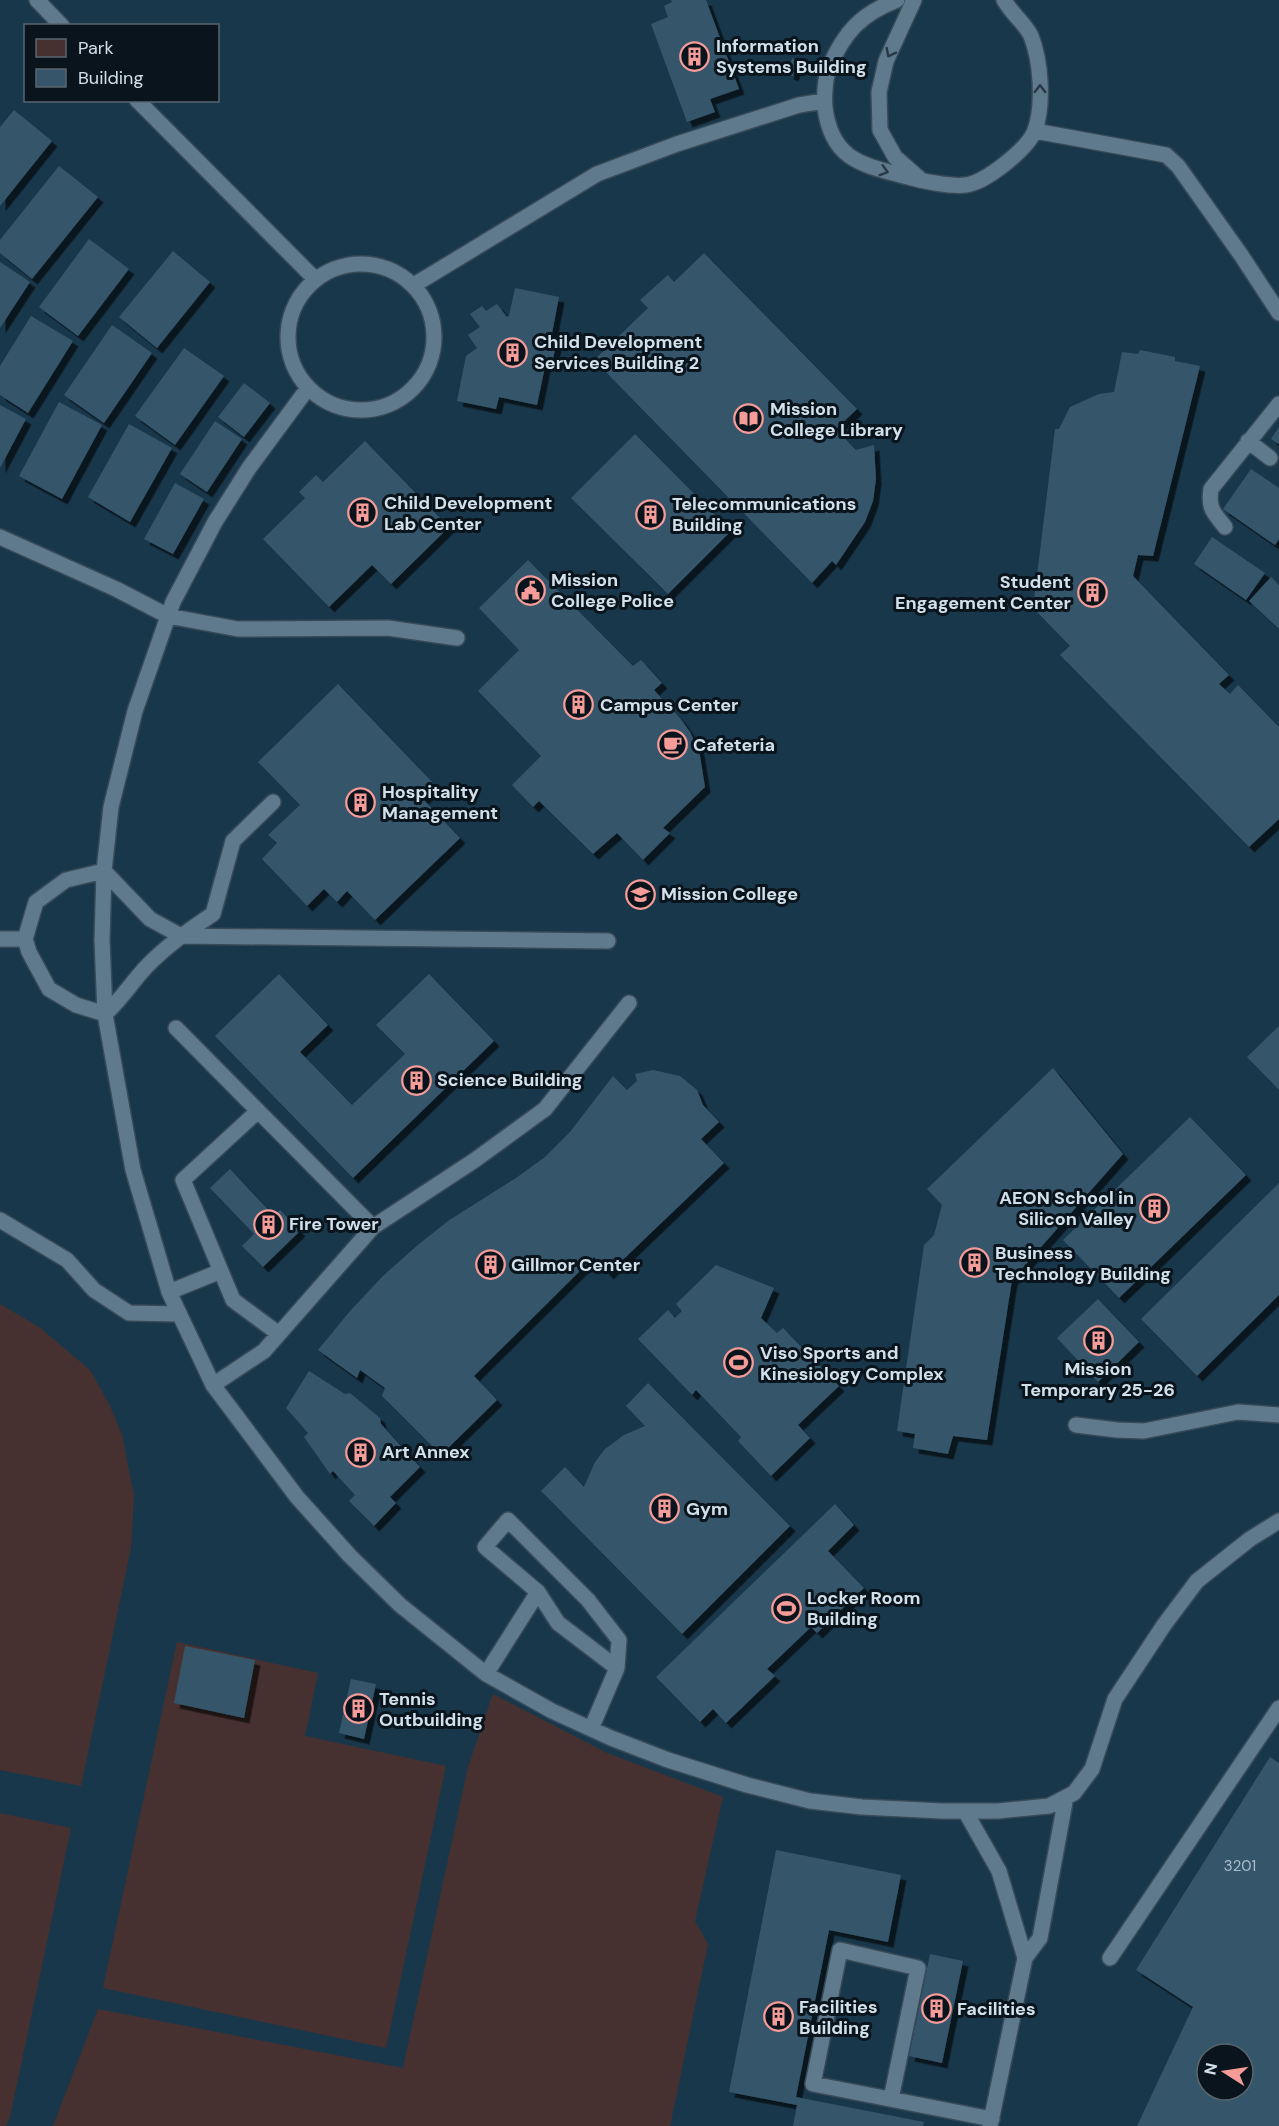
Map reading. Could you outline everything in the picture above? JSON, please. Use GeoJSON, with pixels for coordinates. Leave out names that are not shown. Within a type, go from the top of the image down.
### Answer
{"type":"FeatureCollection","features":[{"type":"Feature","properties":{"kind":"lane"},"geometry":{"type":"LineString","coordinates":[[37,0],[60,24]]}},
{"type":"Feature","properties":{"kind":"lane"},"geometry":{"type":"LineString","coordinates":[[897,0],[867,15],[855,25],[843,39],[827,74],[824,101],[827,122],[834,142],[852,158],[875,168],[922,181],[966,185],[991,176],[1015,156],[1035,131],[1040,94],[1039,62],[1030,34],[1010,11],[1004,0]]}},
{"type":"Feature","properties":{"kind":"lane"},"geometry":{"type":"LineString","coordinates":[[914,0],[885,62],[879,92],[880,130],[895,157],[922,181]]}},
{"type":"Feature","properties":{"kind":"lane"},"geometry":{"type":"LineString","coordinates":[[414,285],[597,174],[677,144],[788,109],[824,101]]}},
{"type":"Feature","properties":{"kind":"lane"},"geometry":{"type":"LineString","coordinates":[[139,102],[315,279]]}},
{"type":"Feature","properties":{"kind":"lane"},"geometry":{"type":"LineString","coordinates":[[1035,131],[1166,155],[1179,166],[1242,255],[1279,313]]}},
{"type":"Feature","properties":{"kind":"lane"},"geometry":{"type":"LineString","coordinates":[[354,263],[376,264],[397,272],[414,285],[428,303],[434,325],[434,348],[427,369],[414,388],[396,402],[373,410],[349,410],[327,402],[308,388],[295,368],[288,345],[290,320],[296,305],[315,279],[333,268],[354,263]]}},
{"type":"Feature","properties":{"kind":"lane"},"geometry":{"type":"LineString","coordinates":[[308,388],[249,468],[215,522],[173,602],[135,711],[111,807],[104,871],[102,940],[105,1014],[133,1170],[169,1292],[213,1386],[297,1497],[350,1556],[400,1605],[486,1674],[552,1711],[591,1729],[668,1760],[747,1785],[810,1801],[862,1807],[998,1812],[1048,1806],[1074,1793],[1092,1769],[1114,1699],[1197,1581],[1250,1539],[1279,1521]]}},
{"type":"Feature","properties":{"kind":"lane"},"geometry":{"type":"LineString","coordinates":[[1225,527],[1211,509],[1211,489],[1279,404]]}},
{"type":"Feature","properties":{"kind":"lane"},"geometry":{"type":"LineString","coordinates":[[1248,441],[1270,458]]}},
{"type":"Feature","properties":{"kind":"lane"},"geometry":{"type":"LineString","coordinates":[[0,537],[116,589],[168,616],[238,629],[388,628],[457,638]]}},
{"type":"Feature","properties":{"kind":"lane"},"geometry":{"type":"LineString","coordinates":[[105,1014],[150,963],[181,936],[213,914],[233,841],[273,802]]}},
{"type":"Feature","properties":{"kind":"lane"},"geometry":{"type":"LineString","coordinates":[[104,871],[150,919],[181,936],[608,941]]}},
{"type":"Feature","properties":{"kind":"lane"},"geometry":{"type":"LineString","coordinates":[[104,871],[66,880],[36,902],[25,939],[29,952],[49,989],[76,1005],[105,1014]]}},
{"type":"Feature","properties":{"kind":"lane"},"geometry":{"type":"LineString","coordinates":[[0,939],[25,939]]}},
{"type":"Feature","properties":{"kind":"lane"},"geometry":{"type":"LineString","coordinates":[[213,1386],[264,1351],[373,1227],[475,1160],[545,1109],[628,1003]]}},
{"type":"Feature","properties":{"kind":"lane"},"geometry":{"type":"LineString","coordinates":[[176,1028],[373,1227]]}},
{"type":"Feature","properties":{"kind":"lane"},"geometry":{"type":"LineString","coordinates":[[258,1111],[183,1180],[233,1300],[279,1334]]}},
{"type":"Feature","properties":{"kind":"lane"},"geometry":{"type":"LineString","coordinates":[[0,1220],[67,1260],[94,1290],[129,1313],[178,1314]]}},
{"type":"Feature","properties":{"kind":"lane"},"geometry":{"type":"LineString","coordinates":[[169,1292],[221,1271]]}},
{"type":"Feature","properties":{"kind":"lane"},"geometry":{"type":"LineString","coordinates":[[1076,1425],[1117,1431],[1144,1431],[1238,1412],[1279,1415]]}},
{"type":"Feature","properties":{"kind":"lane"},"geometry":{"type":"LineString","coordinates":[[591,1729],[617,1668],[619,1640],[588,1599],[508,1520],[485,1547],[538,1592],[558,1623],[617,1668]]}},
{"type":"Feature","properties":{"kind":"lane"},"geometry":{"type":"LineString","coordinates":[[486,1674],[538,1592]]}},
{"type":"Feature","properties":{"kind":"lane"},"geometry":{"type":"LineString","coordinates":[[1110,1958],[1279,1708]]}},
{"type":"Feature","properties":{"kind":"lane"},"geometry":{"type":"LineString","coordinates":[[891,2099],[918,1968],[840,1950],[813,2084],[991,2122],[1025,1958],[1040,1938],[1066,1797]]}},
{"type":"Feature","properties":{"kind":"lane"},"geometry":{"type":"LineString","coordinates":[[965,1811],[999,1871],[1025,1958]]}},
{"type":"Feature","properties":{"kind":"shaded area","name":"Mission College"},"geometry":{"type":"Polygon","coordinates":[[[0,0],[1279,0],[1279,2126],[0,2126],[0,0]]]}},
{"type":"Feature","properties":{"kind":"green space"},"geometry":{"type":"Polygon","coordinates":[[[0,1304],[39,1327],[90,1370],[122,1434],[134,1496],[131,1548],[81,1786],[0,1770],[0,1304]]]}},
{"type":"Feature","properties":{"kind":"green space"},"geometry":{"type":"Polygon","coordinates":[[[177,1642],[318,1673],[305,1736],[446,1766],[386,2048],[103,1988],[177,1642]]]}},
{"type":"Feature","properties":{"kind":"green space"},"geometry":{"type":"Polygon","coordinates":[[[493,1694],[607,1753],[723,1797],[695,1921],[708,1944],[670,2126],[53,2126],[98,2009],[403,2068],[468,1767],[493,1694]]]}},
{"type":"Feature","properties":{"kind":"green space"},"geometry":{"type":"Polygon","coordinates":[[[0,1813],[71,1828],[10,2117],[6,2126],[0,2126],[0,1813]]]}},
{"type":"Feature","properties":{"kind":"building","name":"Information Systems Building"},"geometry":{"type":"Polygon","coordinates":[[[671,0],[706,0],[739,89],[710,99],[715,112],[687,122],[651,24],[668,17],[664,6],[672,2],[671,0]]]}},
{"type":"Feature","properties":{"kind":"building"},"geometry":{"type":"Polygon","coordinates":[[[792,58],[798,60],[793,76],[788,74],[792,58]]]}},
{"type":"Feature","properties":{"kind":"building"},"geometry":{"type":"Polygon","coordinates":[[[14,110],[52,141],[0,206],[0,127],[14,110]]]}},
{"type":"Feature","properties":{"kind":"building"},"geometry":{"type":"Polygon","coordinates":[[[59,166],[98,197],[32,279],[0,253],[0,240],[59,166]]]}},
{"type":"Feature","properties":{"kind":"building"},"geometry":{"type":"Polygon","coordinates":[[[89,239],[129,269],[78,336],[39,307],[89,239]]]}},
{"type":"Feature","properties":{"kind":"building"},"geometry":{"type":"Polygon","coordinates":[[[173,251],[210,282],[157,348],[119,317],[173,251]]]}},
{"type":"Feature","properties":{"kind":"building","name":"Mission College Library"},"geometry":{"type":"Polygon","coordinates":[[[704,253],[857,409],[836,429],[856,450],[874,445],[876,479],[873,501],[865,522],[836,565],[832,561],[812,583],[594,360],[648,308],[640,300],[668,275],[674,282],[704,253]]]}},
{"type":"Feature","properties":{"kind":"building"},"geometry":{"type":"Polygon","coordinates":[[[0,262],[30,282],[0,328],[0,262]]]}},
{"type":"Feature","properties":{"kind":"building","name":"Child Development Services Building 2"},"geometry":{"type":"Polygon","coordinates":[[[515,288],[559,297],[550,344],[556,345],[553,359],[547,357],[537,405],[499,397],[496,409],[457,401],[466,356],[477,348],[468,335],[480,327],[470,314],[482,306],[486,311],[497,304],[507,317],[509,316],[515,288]]]}},
{"type":"Feature","properties":{"kind":"building"},"geometry":{"type":"Polygon","coordinates":[[[31,316],[73,341],[28,413],[0,395],[0,366],[31,316]]]}},
{"type":"Feature","properties":{"kind":"building"},"geometry":{"type":"Polygon","coordinates":[[[112,325],[152,353],[104,423],[64,395],[112,325]]]}},
{"type":"Feature","properties":{"kind":"building"},"geometry":{"type":"Polygon","coordinates":[[[184,348],[224,376],[175,445],[135,416],[184,348]]]}},
{"type":"Feature","properties":{"kind":"building","name":"Student Engagement Center"},"geometry":{"type":"Polygon","coordinates":[[[1140,350],[1175,357],[1175,361],[1200,366],[1153,556],[1138,555],[1133,576],[1229,675],[1219,684],[1230,694],[1238,685],[1279,727],[1279,819],[1249,847],[1060,655],[1070,646],[1033,608],[1055,429],[1059,429],[1070,407],[1099,394],[1114,392],[1122,352],[1138,354],[1140,350]]]}},
{"type":"Feature","properties":{"kind":"building"},"geometry":{"type":"Polygon","coordinates":[[[244,383],[270,403],[244,437],[218,417],[244,383]]]}},
{"type":"Feature","properties":{"kind":"building"},"geometry":{"type":"Polygon","coordinates":[[[59,402],[102,425],[62,499],[19,476],[59,402]]]}},
{"type":"Feature","properties":{"kind":"building"},"geometry":{"type":"Polygon","coordinates":[[[0,405],[26,419],[0,468],[0,405]]]}},
{"type":"Feature","properties":{"kind":"building"},"geometry":{"type":"Polygon","coordinates":[[[215,421],[242,439],[207,492],[180,474],[215,421]]]}},
{"type":"Feature","properties":{"kind":"building"},"geometry":{"type":"Polygon","coordinates":[[[129,424],[172,448],[130,522],[88,497],[129,424]]]}},
{"type":"Feature","properties":{"kind":"building"},"geometry":{"type":"Polygon","coordinates":[[[1279,427],[1279,444],[1271,439],[1279,427]]]}},
{"type":"Feature","properties":{"kind":"building","name":"Telecommunications Building"},"geometry":{"type":"Polygon","coordinates":[[[635,434],[731,531],[668,594],[571,498],[635,434]]]}},
{"type":"Feature","properties":{"kind":"building","name":"Child Development Lab Center"},"geometry":{"type":"Polygon","coordinates":[[[365,441],[449,527],[391,584],[372,565],[329,607],[263,539],[305,498],[299,492],[316,475],[323,482],[365,441]]]}},
{"type":"Feature","properties":{"kind":"building"},"geometry":{"type":"Polygon","coordinates":[[[1251,469],[1279,488],[1279,539],[1275,545],[1223,509],[1251,469]]]}},
{"type":"Feature","properties":{"kind":"building"},"geometry":{"type":"Polygon","coordinates":[[[175,483],[204,499],[173,554],[144,539],[175,483]]]}},
{"type":"Feature","properties":{"kind":"building"},"geometry":{"type":"Polygon","coordinates":[[[1212,537],[1265,573],[1246,600],[1194,564],[1212,537]]]}},
{"type":"Feature","properties":{"kind":"building","name":"Campus Center"},"geometry":{"type":"Polygon","coordinates":[[[528,560],[633,666],[641,660],[662,683],[654,690],[680,718],[699,750],[705,787],[663,828],[670,833],[643,860],[617,833],[593,854],[539,801],[533,807],[512,785],[541,756],[478,691],[519,650],[479,608],[528,560]]]}},
{"type":"Feature","properties":{"kind":"building"},"geometry":{"type":"Polygon","coordinates":[[[1271,577],[1279,585],[1279,629],[1249,601],[1271,577]]]}},
{"type":"Feature","properties":{"kind":"building","name":"Hospitality Management"},"geometry":{"type":"Polygon","coordinates":[[[338,684],[437,787],[423,799],[460,838],[375,920],[347,891],[337,902],[324,889],[307,906],[262,859],[277,843],[268,835],[300,805],[258,762],[338,684]]]}},
{"type":"Feature","properties":{"kind":"building","name":"Science Building"},"geometry":{"type":"Polygon","coordinates":[[[279,974],[328,1025],[300,1052],[352,1105],[405,1054],[376,1025],[429,974],[494,1041],[353,1178],[215,1036],[279,974]]]}},
{"type":"Feature","properties":{"kind":"building"},"geometry":{"type":"Polygon","coordinates":[[[1279,1026],[1279,1090],[1247,1057],[1279,1026]]]}},
{"type":"Feature","properties":{"kind":"building","name":"Business Technology Building"},"geometry":{"type":"Polygon","coordinates":[[[1053,1068],[1123,1154],[1012,1280],[987,1440],[953,1436],[948,1454],[913,1448],[915,1434],[897,1431],[924,1245],[934,1235],[942,1205],[927,1189],[1053,1068]]]}},
{"type":"Feature","properties":{"kind":"building","name":"Gillmor Center"},"geometry":{"type":"Polygon","coordinates":[[[653,1070],[680,1076],[697,1090],[703,1105],[719,1122],[701,1139],[724,1163],[608,1274],[594,1257],[474,1376],[497,1400],[441,1455],[382,1396],[385,1388],[360,1370],[357,1378],[318,1350],[384,1275],[419,1244],[448,1221],[545,1157],[570,1132],[613,1076],[627,1090],[637,1081],[635,1074],[653,1070]]]}},
{"type":"Feature","properties":{"kind":"building","name":"AEON School in Silicon Valley"},"geometry":{"type":"Polygon","coordinates":[[[1190,1117],[1246,1175],[1119,1298],[1063,1240],[1190,1117]]]}},
{"type":"Feature","properties":{"kind":"building","name":"Fire Tower"},"geometry":{"type":"Polygon","coordinates":[[[230,1169],[274,1216],[280,1210],[300,1231],[263,1267],[242,1246],[254,1234],[210,1188],[230,1169]]]}},
{"type":"Feature","properties":{"kind":"building"},"geometry":{"type":"Polygon","coordinates":[[[1279,1183],[1279,1295],[1197,1376],[1141,1319],[1279,1183]]]}},
{"type":"Feature","properties":{"kind":"building","name":"Viso Sports and Kinesiology Complex"},"geometry":{"type":"Polygon","coordinates":[[[716,1265],[774,1288],[761,1318],[777,1333],[783,1328],[839,1386],[798,1425],[810,1438],[771,1476],[738,1441],[741,1437],[696,1390],[692,1395],[638,1339],[668,1310],[675,1318],[682,1311],[676,1304],[716,1265]]]}},
{"type":"Feature","properties":{"kind":"building","name":"Mission Temporary 25-26"},"geometry":{"type":"Polygon","coordinates":[[[1098,1299],[1139,1342],[1098,1382],[1057,1338],[1098,1299]]]}},
{"type":"Feature","properties":{"kind":"building","name":"Art Annex"},"geometry":{"type":"Polygon","coordinates":[[[309,1371],[345,1394],[350,1393],[380,1418],[381,1424],[420,1467],[390,1497],[396,1503],[374,1526],[349,1501],[355,1495],[333,1471],[330,1474],[304,1437],[308,1433],[286,1408],[309,1371]]]}},
{"type":"Feature","properties":{"kind":"building","name":"Gym"},"geometry":{"type":"Polygon","coordinates":[[[648,1383],[790,1526],[682,1634],[541,1491],[565,1467],[584,1487],[595,1462],[605,1449],[624,1435],[645,1426],[626,1406],[648,1383]]]}},
{"type":"Feature","properties":{"kind":"building","name":"Locker Room Building"},"geometry":{"type":"Polygon","coordinates":[[[835,1504],[854,1525],[828,1551],[864,1588],[817,1633],[811,1627],[767,1669],[775,1676],[726,1723],[713,1709],[700,1722],[656,1677],[835,1504]]]}},
{"type":"Feature","properties":{"kind":"building"},"geometry":{"type":"Polygon","coordinates":[[[185,1646],[255,1660],[244,1718],[174,1703],[185,1646]]]}},
{"type":"Feature","properties":{"kind":"building","name":"Tennis Outbuilding"},"geometry":{"type":"Polygon","coordinates":[[[351,1679],[376,1684],[364,1739],[339,1733],[351,1679]]]}},
{"type":"Feature","properties":{"kind":"building"},"geometry":{"type":"Polygon","coordinates":[[[1270,1757],[1279,1763],[1279,2126],[1137,2126],[1193,2007],[1136,1970],[1270,1757]]]}},
{"type":"Feature","properties":{"kind":"building","name":"Facilities Building"},"geometry":{"type":"Polygon","coordinates":[[[776,1850],[901,1875],[888,1942],[829,1930],[796,2097],[924,2122],[923,2126],[793,2126],[797,2105],[729,2092],[776,1850]]]}},
{"type":"Feature","properties":{"kind":"building","name":"Facilities"},"geometry":{"type":"Polygon","coordinates":[[[930,1954],[963,1961],[942,2063],[909,2056],[930,1954]]]}},
{"type":"Feature","properties":{"kind":"place","name":"Information Systems Building"},"geometry":{"type":"Point","coordinates":[695,56]}},
{"type":"Feature","properties":{"kind":"place","name":"Child Development Services Building 2"},"geometry":{"type":"Point","coordinates":[513,352]}},
{"type":"Feature","properties":{"kind":"place","name":"Mission College Library"},"geometry":{"type":"Point","coordinates":[749,419]}},
{"type":"Feature","properties":{"kind":"place","name":"Child Development Lab Center"},"geometry":{"type":"Point","coordinates":[363,513]}},
{"type":"Feature","properties":{"kind":"place","name":"Telecommunications Building"},"geometry":{"type":"Point","coordinates":[651,514]}},
{"type":"Feature","properties":{"kind":"place","name":"Mission College Police"},"geometry":{"type":"Point","coordinates":[530,590]}},
{"type":"Feature","properties":{"kind":"place","name":"Student Engagement Center"},"geometry":{"type":"Point","coordinates":[1092,592]}},
{"type":"Feature","properties":{"kind":"place","name":"Campus Center"},"geometry":{"type":"Point","coordinates":[579,705]}},
{"type":"Feature","properties":{"kind":"place","name":"Cafeteria"},"geometry":{"type":"Point","coordinates":[672,745]}},
{"type":"Feature","properties":{"kind":"place","name":"Hospitality Management"},"geometry":{"type":"Point","coordinates":[361,802]}},
{"type":"Feature","properties":{"kind":"place","name":"Mission College"},"geometry":{"type":"Point","coordinates":[640,894]}},
{"type":"Feature","properties":{"kind":"place","name":"Science Building"},"geometry":{"type":"Point","coordinates":[416,1080]}},
{"type":"Feature","properties":{"kind":"place","name":"AEON School in Silicon Valley"},"geometry":{"type":"Point","coordinates":[1155,1208]}},
{"type":"Feature","properties":{"kind":"place","name":"Fire Tower"},"geometry":{"type":"Point","coordinates":[268,1224]}},
{"type":"Feature","properties":{"kind":"place","name":"Business Technology Building"},"geometry":{"type":"Point","coordinates":[974,1263]}},
{"type":"Feature","properties":{"kind":"place","name":"Gillmor Center"},"geometry":{"type":"Point","coordinates":[490,1265]}},
{"type":"Feature","properties":{"kind":"place","name":"Mission Temporary 25-26"},"geometry":{"type":"Point","coordinates":[1098,1340]}},
{"type":"Feature","properties":{"kind":"place","name":"Viso Sports and Kinesiology Complex"},"geometry":{"type":"Point","coordinates":[739,1363]}},
{"type":"Feature","properties":{"kind":"place","name":"Art Annex"},"geometry":{"type":"Point","coordinates":[361,1452]}},
{"type":"Feature","properties":{"kind":"place","name":"Gym"},"geometry":{"type":"Point","coordinates":[665,1509]}},
{"type":"Feature","properties":{"kind":"place","name":"Locker Room Building"},"geometry":{"type":"Point","coordinates":[786,1608]}},
{"type":"Feature","properties":{"kind":"place","name":"Tennis Outbuilding"},"geometry":{"type":"Point","coordinates":[358,1709]}},
{"type":"Feature","properties":{"kind":"place","name":"Facilities"},"geometry":{"type":"Point","coordinates":[936,2009]}},
{"type":"Feature","properties":{"kind":"place","name":"Facilities Building"},"geometry":{"type":"Point","coordinates":[778,2017]}}]}
